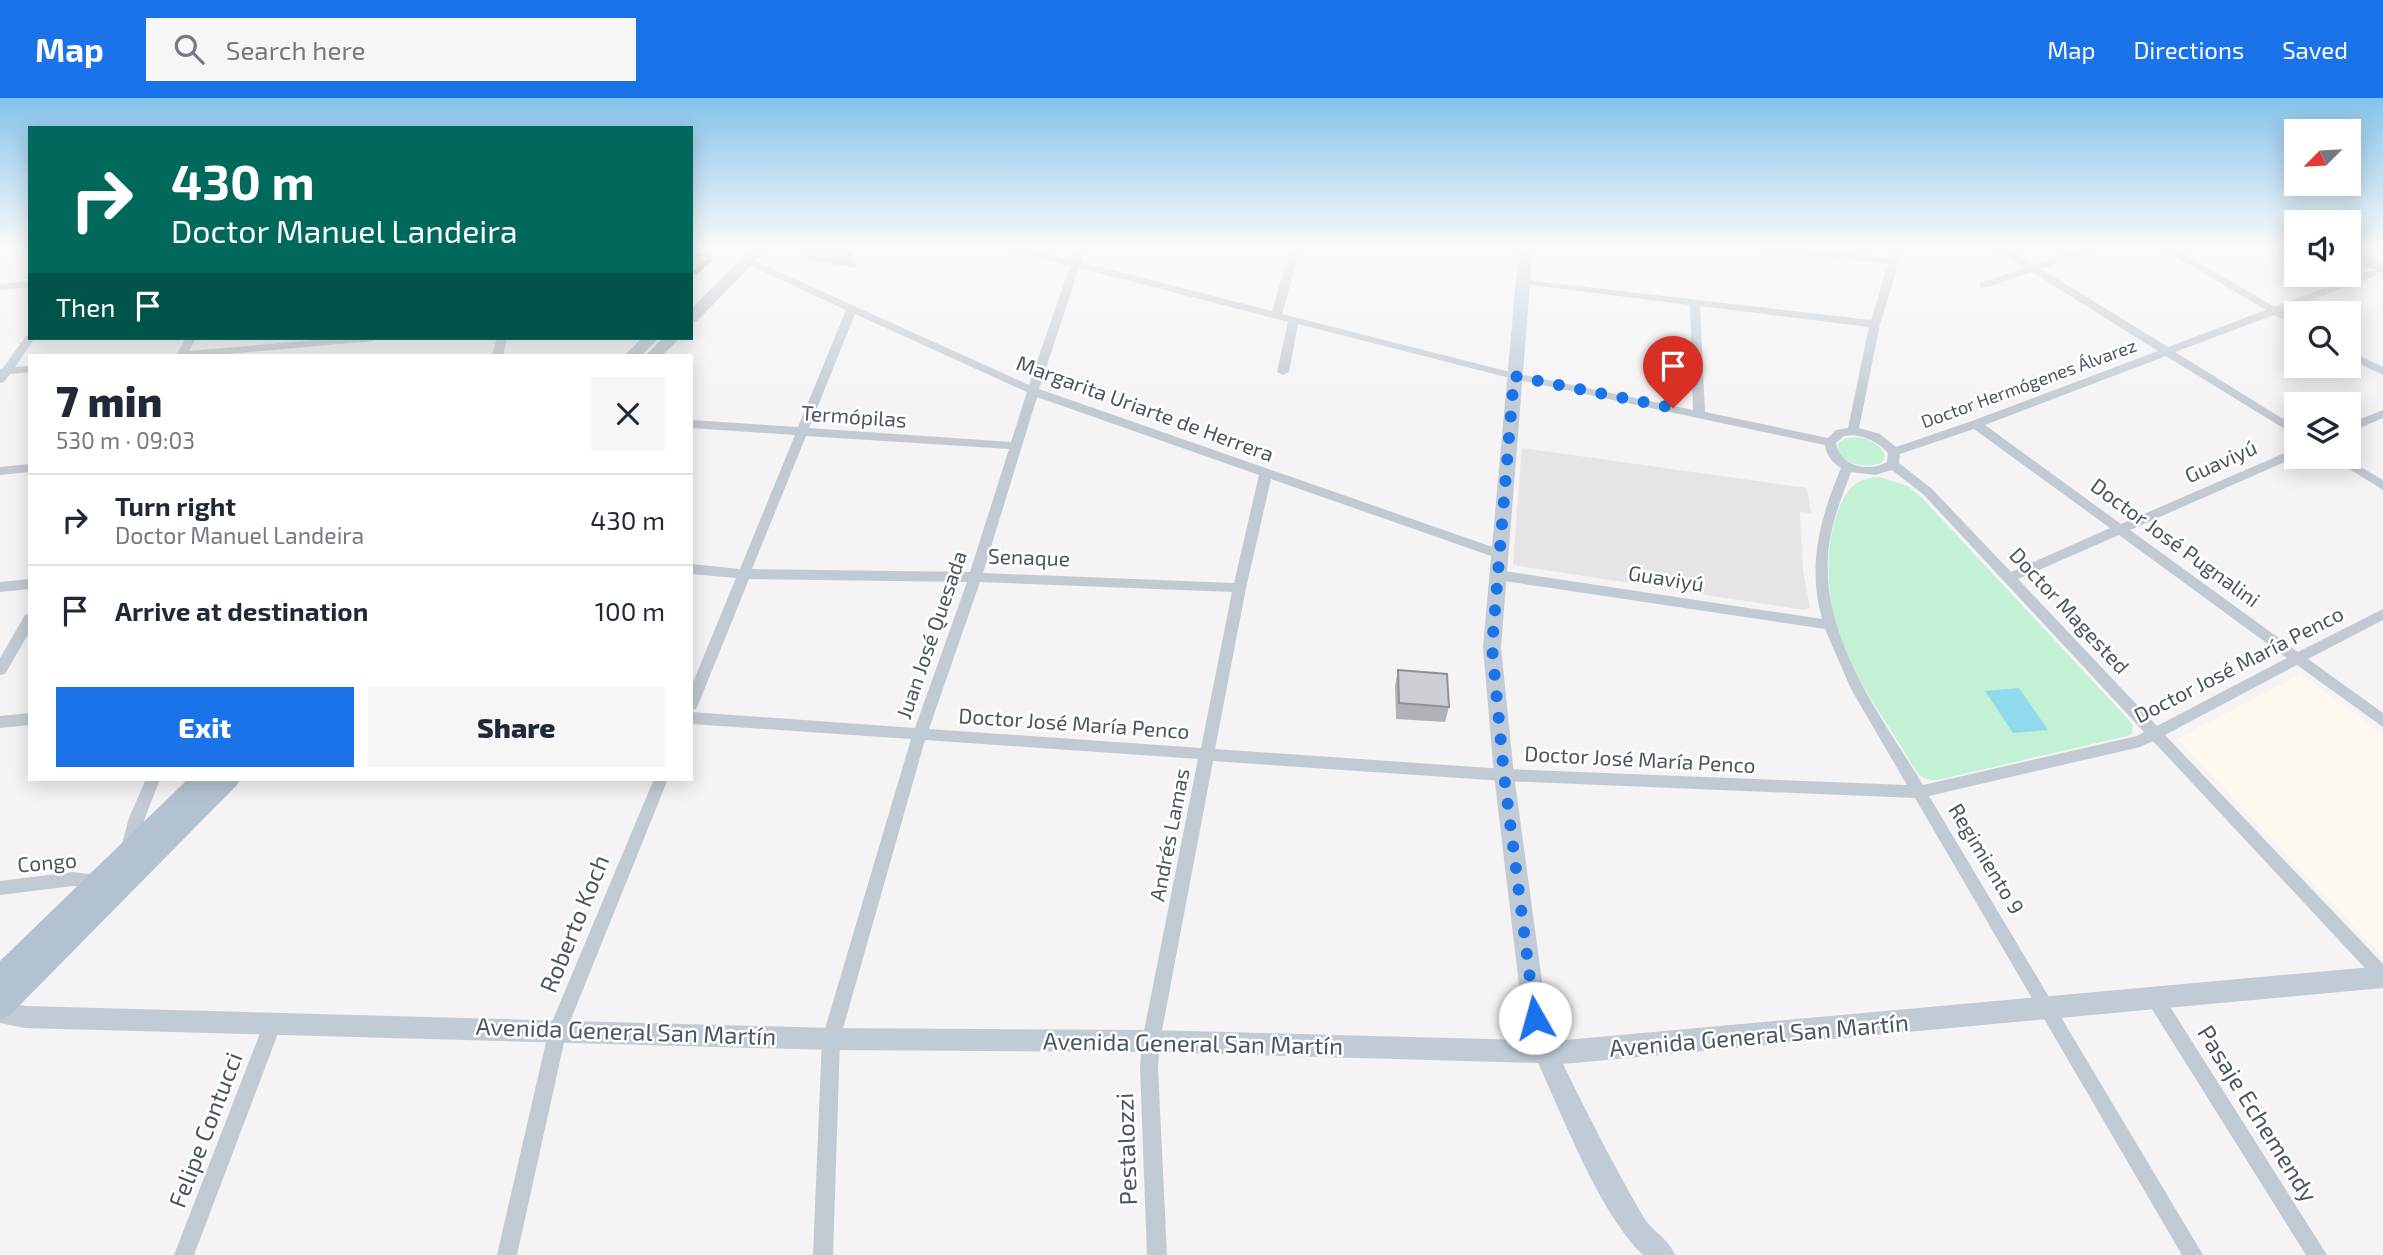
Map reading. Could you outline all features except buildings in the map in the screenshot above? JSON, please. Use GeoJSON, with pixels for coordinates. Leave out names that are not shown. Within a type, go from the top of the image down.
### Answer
{"type":"FeatureCollection","features":[{"type":"Feature","properties":{"kind":"main road"},"geometry":{"type":"LineString","coordinates":[[693,316],[706,301]]}},
{"type":"Feature","properties":{"kind":"main road"},"geometry":{"type":"LineString","coordinates":[[1520,301],[1492,647],[1504,775],[1535,1018],[1545,1052],[1620,1203],[1638,1231],[1662,1255]]}},
{"type":"Feature","properties":{"kind":"main road"},"geometry":{"type":"LineString","coordinates":[[634,354],[649,340]]}},
{"type":"Feature","properties":{"kind":"main road"},"geometry":{"type":"LineString","coordinates":[[655,354],[669,340]]}},
{"type":"Feature","properties":{"kind":"main road"},"geometry":{"type":"LineString","coordinates":[[0,978],[200,781]]}},
{"type":"Feature","properties":{"kind":"main road"},"geometry":{"type":"LineString","coordinates":[[0,1010],[227,781]]}},
{"type":"Feature","properties":{"kind":"main road","name":"Avenida General San Martín"},"geometry":{"type":"LineString","coordinates":[[0,1010],[25,1017],[558,1029],[831,1039],[1151,1041],[1571,1053],[2383,977]]}},
{"type":"Feature","properties":{"kind":"street","name":"Margarita Uriarte de Herrera"},"geometry":{"type":"LineString","coordinates":[[837,301],[1033,391],[1499,554]]}},
{"type":"Feature","properties":{"kind":"street","name":"Juan José Quesada"},"geometry":{"type":"LineString","coordinates":[[823,1255],[831,1039],[920,733],[975,577],[1062,301]]}},
{"type":"Feature","properties":{"kind":"street"},"geometry":{"type":"LineString","coordinates":[[1219,301],[1514,376],[1830,442]]}},
{"type":"Feature","properties":{"kind":"street"},"geometry":{"type":"LineString","coordinates":[[1276,315],[1280,301]]}},
{"type":"Feature","properties":{"kind":"street"},"geometry":{"type":"LineString","coordinates":[[1699,414],[1695,301],[1875,324]]}},
{"type":"Feature","properties":{"kind":"street"},"geometry":{"type":"LineString","coordinates":[[1830,442],[1840,433],[1853,431],[1875,324],[1882,301]]}},
{"type":"Feature","properties":{"kind":"street"},"geometry":{"type":"LineString","coordinates":[[2086,301],[2284,425]]}},
{"type":"Feature","properties":{"kind":"street"},"geometry":{"type":"LineString","coordinates":[[2257,301],[2284,316]]}},
{"type":"Feature","properties":{"kind":"street","name":"Doctor Hermógenes Álvarez"},"geometry":{"type":"LineString","coordinates":[[1848,466],[1871,472],[1885,470],[1893,458],[1976,424],[2299,301]]}},
{"type":"Feature","properties":{"kind":"street"},"geometry":{"type":"LineString","coordinates":[[693,700],[852,309]]}},
{"type":"Feature","properties":{"kind":"street"},"geometry":{"type":"LineString","coordinates":[[1283,372],[1294,320]]}},
{"type":"Feature","properties":{"kind":"street"},"geometry":{"type":"LineString","coordinates":[[2,374],[28,340]]}},
{"type":"Feature","properties":{"kind":"street"},"geometry":{"type":"LineString","coordinates":[[192,354],[338,340]]}},
{"type":"Feature","properties":{"kind":"street"},"geometry":{"type":"LineString","coordinates":[[2361,360],[2383,372]]}},
{"type":"Feature","properties":{"kind":"street"},"geometry":{"type":"LineString","coordinates":[[2,374],[28,369]]}},
{"type":"Feature","properties":{"kind":"street"},"geometry":{"type":"LineString","coordinates":[[2361,423],[2383,414]]}},
{"type":"Feature","properties":{"kind":"street","name":"Termópilas"},"geometry":{"type":"LineString","coordinates":[[693,424],[1015,446]]}},
{"type":"Feature","properties":{"kind":"street","name":"Doctor José Pugnalini"},"geometry":{"type":"LineString","coordinates":[[1976,424],[2383,721]]}},
{"type":"Feature","properties":{"kind":"street","name":"Doctor Magested"},"geometry":{"type":"LineString","coordinates":[[1853,431],[1881,439],[1893,458],[2383,977]]}},
{"type":"Feature","properties":{"kind":"street"},"geometry":{"type":"LineString","coordinates":[[1830,442],[1832,452],[1848,466]]}},
{"type":"Feature","properties":{"kind":"street","name":"Guaviyú"},"geometry":{"type":"LineString","coordinates":[[2009,578],[2284,457]]}},
{"type":"Feature","properties":{"kind":"street","name":"Regimiento 9"},"geometry":{"type":"LineString","coordinates":[[1848,466],[1827,516],[1823,536],[1822,586],[1829,625],[1837,649],[1858,689],[2193,1255]]}},
{"type":"Feature","properties":{"kind":"street"},"geometry":{"type":"LineString","coordinates":[[0,471],[28,468]]}},
{"type":"Feature","properties":{"kind":"street"},"geometry":{"type":"LineString","coordinates":[[2355,469],[2383,486]]}},
{"type":"Feature","properties":{"kind":"street","name":"Andrés Lamas"},"geometry":{"type":"LineString","coordinates":[[1151,1041],[1239,589],[1266,473]]}},
{"type":"Feature","properties":{"kind":"street","name":"Senaque"},"geometry":{"type":"LineString","coordinates":[[693,569],[742,575],[975,577],[1239,589]]}},
{"type":"Feature","properties":{"kind":"street","name":"Guaviyú"},"geometry":{"type":"LineString","coordinates":[[1497,575],[1829,625]]}},
{"type":"Feature","properties":{"kind":"street"},"geometry":{"type":"LineString","coordinates":[[0,587],[28,584]]}},
{"type":"Feature","properties":{"kind":"street","name":"Doctor José María Penco"},"geometry":{"type":"LineString","coordinates":[[693,718],[1504,775],[1920,792],[2140,741],[2383,614]]}},
{"type":"Feature","properties":{"kind":"street"},"geometry":{"type":"LineString","coordinates":[[0,670],[28,622]]}},
{"type":"Feature","properties":{"kind":"street"},"geometry":{"type":"LineString","coordinates":[[0,722],[28,719]]}},
{"type":"Feature","properties":{"kind":"street"},"geometry":{"type":"LineString","coordinates":[[127,852],[152,781]]}},
{"type":"Feature","properties":{"kind":"street","name":"Roberto Koch"},"geometry":{"type":"LineString","coordinates":[[507,1255],[558,1029],[660,781]]}},
{"type":"Feature","properties":{"kind":"street","name":"Congo"},"geometry":{"type":"LineString","coordinates":[[0,888],[73,879],[98,881]]}},
{"type":"Feature","properties":{"kind":"street","name":"Pasaje Echemendy"},"geometry":{"type":"LineString","coordinates":[[2156,1000],[2317,1255]]}},
{"type":"Feature","properties":{"kind":"street","name":"Felipe Contucci"},"geometry":{"type":"LineString","coordinates":[[184,1255],[273,1023]]}},
{"type":"Feature","properties":{"kind":"street","name":"Pestalozzi"},"geometry":{"type":"LineString","coordinates":[[1151,1041],[1149,1068],[1157,1255]]}},
{"type":"Feature","properties":{"kind":"shaded area"},"geometry":{"type":"Polygon","coordinates":[[[1522,448],[1807,488],[1811,513],[1800,512],[1803,571],[1810,607],[1804,610],[1513,565],[1522,448]]]}},
{"type":"Feature","properties":{"kind":"shaded area"},"geometry":{"type":"Polygon","coordinates":[[[2301,674],[2383,734],[2383,958],[2177,739],[2301,674]]]}},
{"type":"Feature","properties":{"kind":"green space"},"geometry":{"type":"Polygon","coordinates":[[[1859,437],[1881,448],[1885,456],[1881,463],[1860,465],[1841,456],[1838,443],[1846,438],[1859,437]]]}},
{"type":"Feature","properties":{"kind":"green space"},"geometry":{"type":"Polygon","coordinates":[[[1879,477],[1908,486],[1923,499],[2127,718],[2133,726],[2131,735],[1942,779],[1927,779],[1919,774],[1852,665],[1838,630],[1831,600],[1829,552],[1839,508],[1846,494],[1856,484],[1879,477]]]}},
{"type":"Feature","properties":{"kind":"water"},"geometry":{"type":"Polygon","coordinates":[[[2019,688],[2048,730],[2013,733],[1985,691],[2019,688]]]}},
{"type":"Feature","properties":{"kind":"route"},"geometry":{"type":"LineString","coordinates":[[1535,1018],[1504,775],[1492,647],[1514,376],[1673,408]]}}]}
